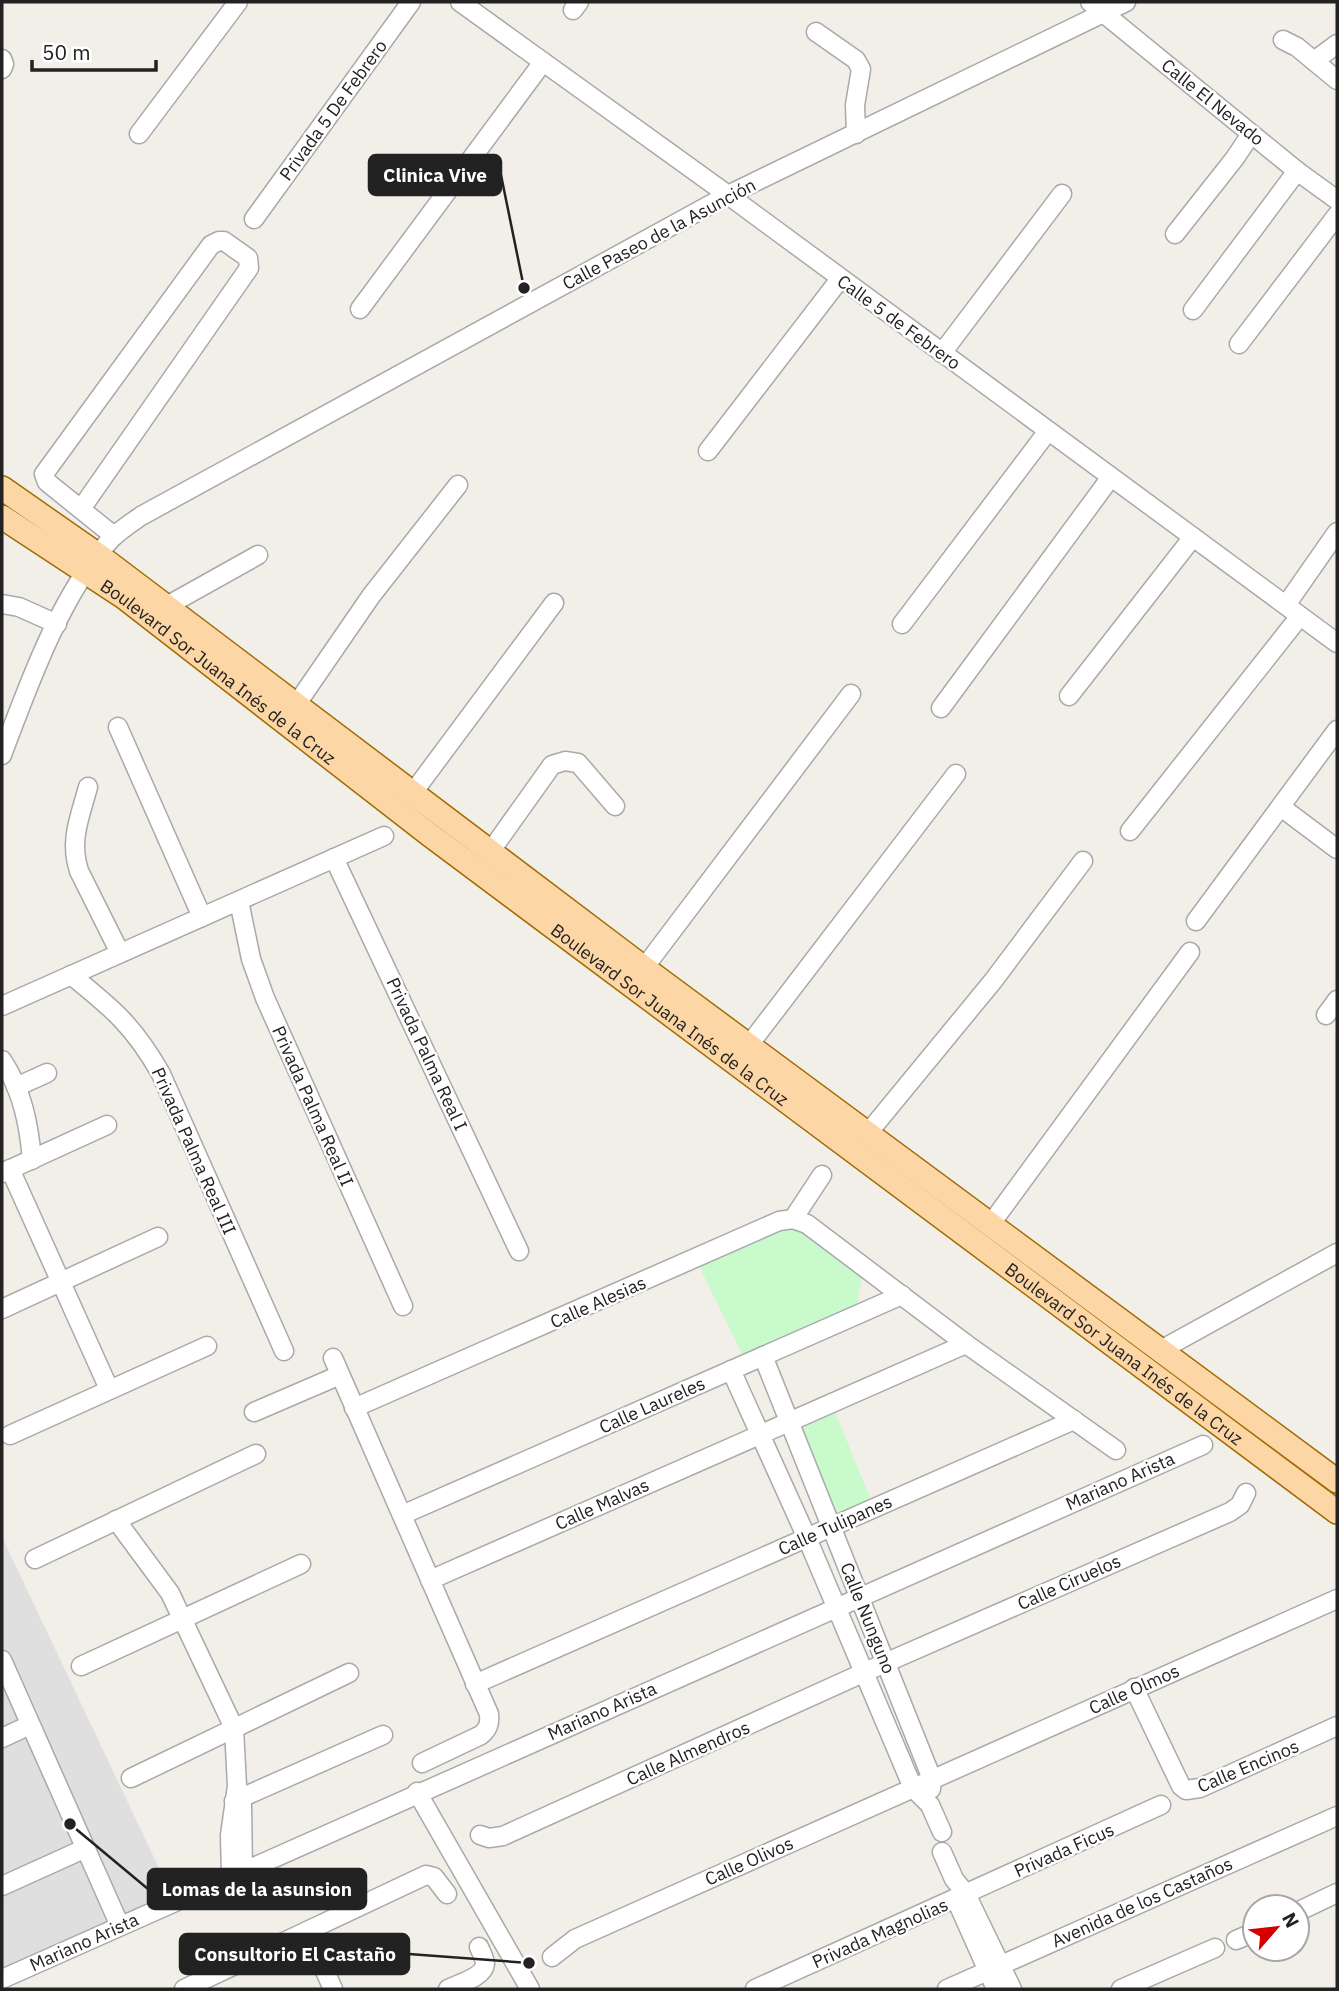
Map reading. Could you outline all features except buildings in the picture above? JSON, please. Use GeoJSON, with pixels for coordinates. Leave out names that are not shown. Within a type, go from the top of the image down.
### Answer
{"type":"FeatureCollection","features":[{"type":"Feature","properties":{"kind":"main road","name":"Boulevard Sor Juana Inés de la Cruz"},"geometry":{"type":"LineString","coordinates":[[2,488],[92,563],[125,598],[409,819],[1337,1512]]}},
{"type":"Feature","properties":{"kind":"main road","name":"Boulevard Sor Juana Inés de la Cruz"},"geometry":{"type":"LineString","coordinates":[[2,517],[92,563],[165,607],[644,968],[1337,1481]]}},
{"type":"Feature","properties":{"kind":"street"},"geometry":{"type":"LineString","coordinates":[[139,134],[238,2]]}},
{"type":"Feature","properties":{"kind":"street","name":"Privada 5 De Febrero"},"geometry":{"type":"LineString","coordinates":[[254,219],[411,2]]}},
{"type":"Feature","properties":{"kind":"street","name":"Calle 5 de Febrero"},"geometry":{"type":"LineString","coordinates":[[460,2],[729,195],[1337,643]]}},
{"type":"Feature","properties":{"kind":"street","name":"Calle Paseo de la Asunción"},"geometry":{"type":"LineString","coordinates":[[2,755],[8,721],[57,624],[92,563],[114,536],[170,499],[729,195],[856,134],[1096,7],[1126,2]]}},
{"type":"Feature","properties":{"kind":"street","name":"Calle El Nevado"},"geometry":{"type":"LineString","coordinates":[[1096,7],[1297,171],[1337,200]]}},
{"type":"Feature","properties":{"kind":"street"},"geometry":{"type":"LineString","coordinates":[[816,32],[856,60],[861,69],[855,106],[856,134]]}},
{"type":"Feature","properties":{"kind":"street"},"geometry":{"type":"LineString","coordinates":[[1283,40],[1297,47],[1337,79]]}},
{"type":"Feature","properties":{"kind":"street"},"geometry":{"type":"LineString","coordinates":[[1314,61],[1337,44]]}},
{"type":"Feature","properties":{"kind":"street"},"geometry":{"type":"LineString","coordinates":[[2,59],[2,69]]}},
{"type":"Feature","properties":{"kind":"street"},"geometry":{"type":"LineString","coordinates":[[360,309],[543,62]]}},
{"type":"Feature","properties":{"kind":"street"},"geometry":{"type":"LineString","coordinates":[[1175,234],[1251,134]]}},
{"type":"Feature","properties":{"kind":"street"},"geometry":{"type":"LineString","coordinates":[[1193,310],[1297,171]]}},
{"type":"Feature","properties":{"kind":"street"},"geometry":{"type":"LineString","coordinates":[[942,353],[1062,194]]}},
{"type":"Feature","properties":{"kind":"street"},"geometry":{"type":"LineString","coordinates":[[1239,344],[1337,215]]}},
{"type":"Feature","properties":{"kind":"street"},"geometry":{"type":"LineString","coordinates":[[81,509],[249,268],[248,258],[224,241],[211,246],[44,474],[47,482],[114,536]]}},
{"type":"Feature","properties":{"kind":"street"},"geometry":{"type":"LineString","coordinates":[[708,451],[840,279]]}},
{"type":"Feature","properties":{"kind":"street"},"geometry":{"type":"LineString","coordinates":[[902,624],[1048,431]]}},
{"type":"Feature","properties":{"kind":"street"},"geometry":{"type":"LineString","coordinates":[[941,708],[1111,477]]}},
{"type":"Feature","properties":{"kind":"street"},"geometry":{"type":"LineString","coordinates":[[296,705],[371,596],[458,485]]}},
{"type":"Feature","properties":{"kind":"street"},"geometry":{"type":"LineString","coordinates":[[1286,605],[1337,532]]}},
{"type":"Feature","properties":{"kind":"street"},"geometry":{"type":"LineString","coordinates":[[1069,696],[1194,537]]}},
{"type":"Feature","properties":{"kind":"street"},"geometry":{"type":"LineString","coordinates":[[165,607],[258,555]]}},
{"type":"Feature","properties":{"kind":"street"},"geometry":{"type":"LineString","coordinates":[[412,794],[554,603]]}},
{"type":"Feature","properties":{"kind":"street"},"geometry":{"type":"LineString","coordinates":[[2,604],[19,607],[57,624]]}},
{"type":"Feature","properties":{"kind":"street"},"geometry":{"type":"LineString","coordinates":[[1130,831],[1300,616]]}},
{"type":"Feature","properties":{"kind":"street"},"geometry":{"type":"LineString","coordinates":[[644,968],[851,695]]}},
{"type":"Feature","properties":{"kind":"street"},"geometry":{"type":"LineString","coordinates":[[118,727],[202,917]]}},
{"type":"Feature","properties":{"kind":"street"},"geometry":{"type":"LineString","coordinates":[[1196,921],[1337,730]]}},
{"type":"Feature","properties":{"kind":"street"},"geometry":{"type":"LineString","coordinates":[[490,852],[552,765],[565,761],[578,763],[615,806]]}},
{"type":"Feature","properties":{"kind":"street"},"geometry":{"type":"LineString","coordinates":[[749,1045],[956,774]]}},
{"type":"Feature","properties":{"kind":"street"},"geometry":{"type":"LineString","coordinates":[[88,787],[73,843],[75,857],[79,871],[120,953]]}},
{"type":"Feature","properties":{"kind":"street"},"geometry":{"type":"LineString","coordinates":[[1281,807],[1337,849]]}},
{"type":"Feature","properties":{"kind":"street"},"geometry":{"type":"LineString","coordinates":[[2,1006],[384,836]]}},
{"type":"Feature","properties":{"kind":"street","name":"Privada Palma Real I"},"geometry":{"type":"LineString","coordinates":[[334,858],[519,1251]]}},
{"type":"Feature","properties":{"kind":"street"},"geometry":{"type":"LineString","coordinates":[[868,1133],[993,981],[1083,861]]}},
{"type":"Feature","properties":{"kind":"street","name":"Privada Palma Real II"},"geometry":{"type":"LineString","coordinates":[[239,901],[251,959],[265,998],[403,1306]]}},
{"type":"Feature","properties":{"kind":"street"},"geometry":{"type":"LineString","coordinates":[[990,1225],[1190,952]]}},
{"type":"Feature","properties":{"kind":"street","name":"Privada Palma Real III"},"geometry":{"type":"LineString","coordinates":[[71,975],[111,1007],[131,1027],[147,1049],[161,1074],[284,1352]]}},
{"type":"Feature","properties":{"kind":"street"},"geometry":{"type":"LineString","coordinates":[[1326,1015],[1337,1000]]}},
{"type":"Feature","properties":{"kind":"street"},"geometry":{"type":"LineString","coordinates":[[2,1060],[25,1111],[32,1160]]}},
{"type":"Feature","properties":{"kind":"street"},"geometry":{"type":"LineString","coordinates":[[16,1087],[47,1073]]}},
{"type":"Feature","properties":{"kind":"street"},"geometry":{"type":"LineString","coordinates":[[107,1125],[6,1171],[61,1282],[109,1389]]}},
{"type":"Feature","properties":{"kind":"street"},"geometry":{"type":"LineString","coordinates":[[822,1175],[793,1219],[807,1224],[966,1344],[1116,1450]]}},
{"type":"Feature","properties":{"kind":"street","name":"Calle Alesias"},"geometry":{"type":"LineString","coordinates":[[355,1408],[779,1221],[793,1219]]}},
{"type":"Feature","properties":{"kind":"street"},"geometry":{"type":"LineString","coordinates":[[2,1309],[158,1237]]}},
{"type":"Feature","properties":{"kind":"street"},"geometry":{"type":"LineString","coordinates":[[1159,1351],[1337,1253]]}},
{"type":"Feature","properties":{"kind":"street","name":"Calle Laureles"},"geometry":{"type":"LineString","coordinates":[[401,1515],[902,1294]]}},
{"type":"Feature","properties":{"kind":"street"},"geometry":{"type":"LineString","coordinates":[[775,1428],[966,1344]]}},
{"type":"Feature","properties":{"kind":"street"},"geometry":{"type":"LineString","coordinates":[[10,1435],[207,1346]]}},
{"type":"Feature","properties":{"kind":"street","name":"Calle Nunguno"},"geometry":{"type":"LineString","coordinates":[[764,1356],[775,1428],[807,1538],[913,1788],[930,1804],[942,1832]]}},
{"type":"Feature","properties":{"kind":"street"},"geometry":{"type":"LineString","coordinates":[[254,1412],[337,1367],[489,1714],[490,1722],[481,1735],[422,1763]]}},
{"type":"Feature","properties":{"kind":"street","name":"Calle Nunguno"},"geometry":{"type":"LineString","coordinates":[[731,1370],[775,1428],[831,1527],[932,1779],[930,1804]]}},
{"type":"Feature","properties":{"kind":"street","name":"Calle Tulipanes"},"geometry":{"type":"LineString","coordinates":[[475,1684],[1074,1420]]}},
{"type":"Feature","properties":{"kind":"street","name":"Calle Malvas"},"geometry":{"type":"LineString","coordinates":[[430,1580],[775,1428]]}},
{"type":"Feature","properties":{"kind":"street","name":"Mariano Arista"},"geometry":{"type":"LineString","coordinates":[[2,1979],[417,1792],[1203,1445]]}},
{"type":"Feature","properties":{"kind":"street"},"geometry":{"type":"LineString","coordinates":[[35,1559],[256,1454]]}},
{"type":"Feature","properties":{"kind":"street","name":"Calle Ciruelos"},"geometry":{"type":"LineString","coordinates":[[886,1663],[1230,1512],[1240,1505],[1246,1493]]}},
{"type":"Feature","properties":{"kind":"street"},"geometry":{"type":"LineString","coordinates":[[116,1520],[170,1593],[234,1728],[238,1795],[237,1873]]}},
{"type":"Feature","properties":{"kind":"street"},"geometry":{"type":"LineString","coordinates":[[81,1666],[301,1564]]}},
{"type":"Feature","properties":{"kind":"street","name":"Calle Olmos"},"geometry":{"type":"LineString","coordinates":[[932,1779],[1337,1599]]}},
{"type":"Feature","properties":{"kind":"street"},"geometry":{"type":"LineString","coordinates":[[2,1660],[120,1926]]}},
{"type":"Feature","properties":{"kind":"street","name":"Calle Almendros"},"geometry":{"type":"LineString","coordinates":[[484,1837],[503,1836],[886,1663]]}},
{"type":"Feature","properties":{"kind":"street"},"geometry":{"type":"LineString","coordinates":[[131,1778],[349,1673]]}},
{"type":"Feature","properties":{"kind":"street","name":"Calle Encinos"},"geometry":{"type":"LineString","coordinates":[[1134,1688],[1181,1786],[1186,1790],[1200,1788],[1337,1726]]}},
{"type":"Feature","properties":{"kind":"street"},"geometry":{"type":"LineString","coordinates":[[2,1738],[30,1725]]}},
{"type":"Feature","properties":{"kind":"street"},"geometry":{"type":"LineString","coordinates":[[238,1795],[383,1735]]}},
{"type":"Feature","properties":{"kind":"street","name":"Calle Olivos"},"geometry":{"type":"LineString","coordinates":[[552,1958],[566,1945],[932,1779]]}},
{"type":"Feature","properties":{"kind":"street"},"geometry":{"type":"LineString","coordinates":[[417,1792],[530,1989]]}},
{"type":"Feature","properties":{"kind":"street","name":"Privada Ficus"},"geometry":{"type":"LineString","coordinates":[[961,1896],[1161,1805]]}},
{"type":"Feature","properties":{"kind":"street","name":"Avenida de los Castaños"},"geometry":{"type":"LineString","coordinates":[[947,1989],[1337,1816]]}},
{"type":"Feature","properties":{"kind":"street"},"geometry":{"type":"LineString","coordinates":[[2,1886],[86,1848]]}},
{"type":"Feature","properties":{"kind":"street"},"geometry":{"type":"LineString","coordinates":[[942,1853],[994,1968],[1012,1989]]}},
{"type":"Feature","properties":{"kind":"street"},"geometry":{"type":"LineString","coordinates":[[184,1989],[426,1875],[435,1877],[447,1894]]}},
{"type":"Feature","properties":{"kind":"street"},"geometry":{"type":"LineString","coordinates":[[1311,1905],[1337,1893]]}},
{"type":"Feature","properties":{"kind":"street","name":"Privada Magnolias"},"geometry":{"type":"LineString","coordinates":[[755,1989],[961,1896]]}},
{"type":"Feature","properties":{"kind":"street"},"geometry":{"type":"LineString","coordinates":[[307,1931],[332,1989]]}},
{"type":"Feature","properties":{"kind":"street"},"geometry":{"type":"LineString","coordinates":[[1236,1940],[1241,1938]]}},
{"type":"Feature","properties":{"kind":"street"},"geometry":{"type":"LineString","coordinates":[[448,1989],[479,1974],[484,1968],[485,1963],[479,1947]]}},
{"type":"Feature","properties":{"kind":"street"},"geometry":{"type":"LineString","coordinates":[[1121,1989],[1215,1948]]}},
{"type":"Feature","properties":{"kind":"street"},"geometry":{"type":"LineString","coordinates":[[994,1968],[996,1989]]}},
{"type":"Feature","properties":{"kind":"shaded area"},"geometry":{"type":"Polygon","coordinates":[[[2,1540],[176,1904],[2,1980],[2,1540]]]}},
{"type":"Feature","properties":{"kind":"green space"},"geometry":{"type":"Polygon","coordinates":[[[789,1223],[862,1277],[857,1305],[742,1354],[698,1264],[789,1223]]]}},
{"type":"Feature","properties":{"kind":"green space"},"geometry":{"type":"Polygon","coordinates":[[[835,1412],[873,1505],[834,1521],[795,1429],[835,1412]]]}},
{"type":"Feature","properties":{"kind":"place","name":"Clinica Vive"},"geometry":{"type":"Point","coordinates":[524,288]}},
{"type":"Feature","properties":{"kind":"place","name":"Lomas de la asunsion"},"geometry":{"type":"Point","coordinates":[70,1824]}},
{"type":"Feature","properties":{"kind":"place","name":"Consultorio El Castaño"},"geometry":{"type":"Point","coordinates":[529,1963]}}]}
